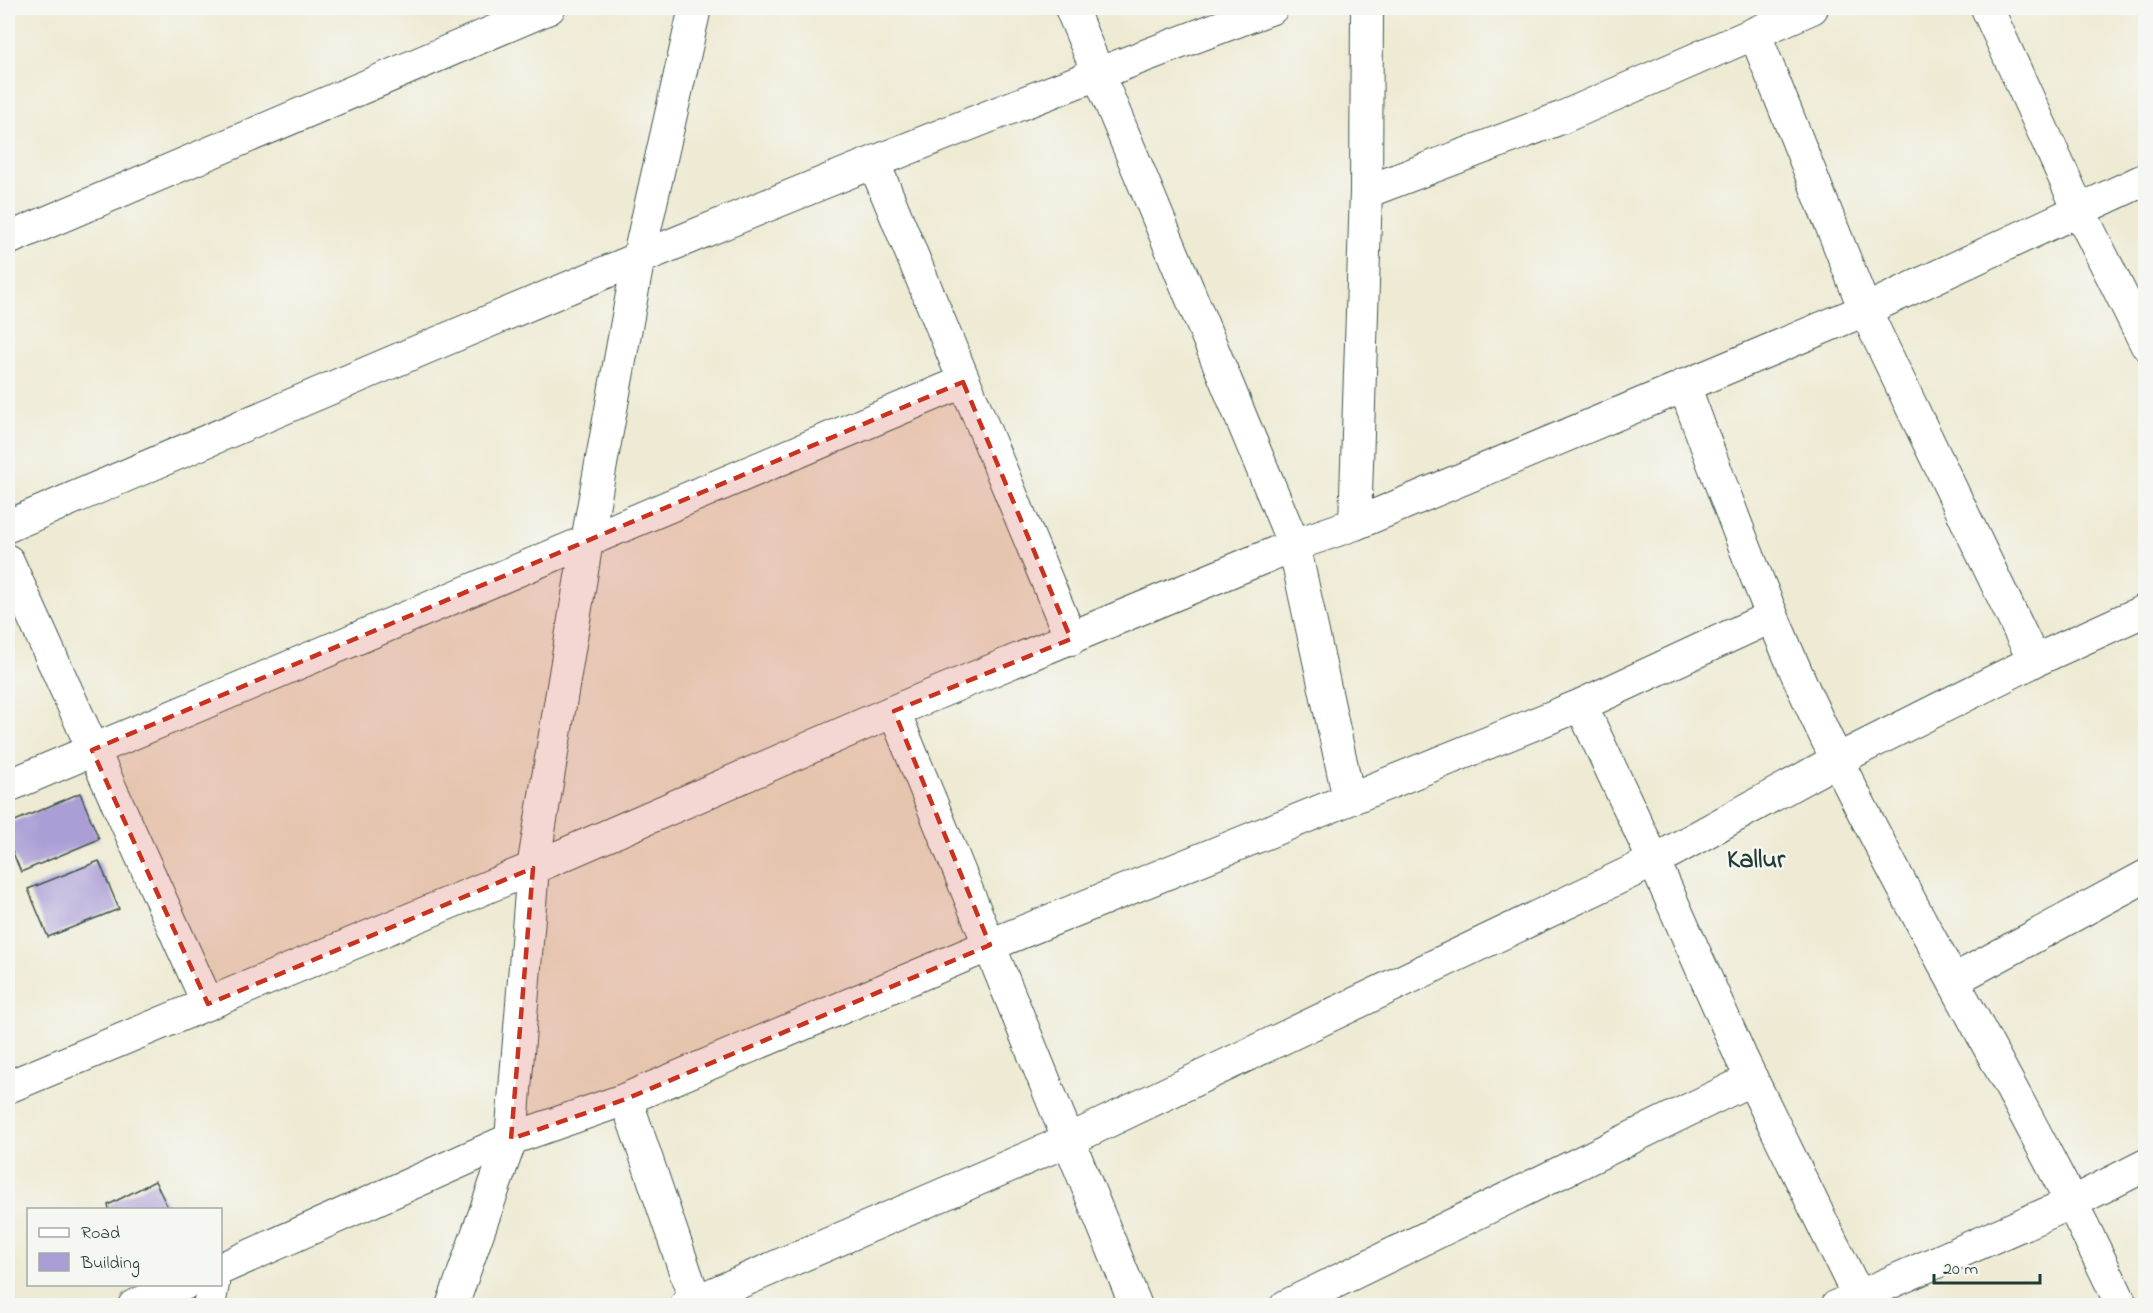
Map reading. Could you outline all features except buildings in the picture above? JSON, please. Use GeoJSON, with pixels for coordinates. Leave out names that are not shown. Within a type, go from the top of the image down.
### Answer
{"type":"FeatureCollection","features":[{"type":"Feature","properties":{"kind":"street"},"geometry":{"type":"LineString","coordinates":[[8,239],[549,8]]}},
{"type":"Feature","properties":{"kind":"street"},"geometry":{"type":"LineString","coordinates":[[452,1305],[511,1139],[533,868],[587,541],[639,256],[695,8]]}},
{"type":"Feature","properties":{"kind":"street"},"geometry":{"type":"LineString","coordinates":[[1071,8],[1294,545],[1348,799]]}},
{"type":"Feature","properties":{"kind":"street"},"geometry":{"type":"LineString","coordinates":[[8,526],[639,256],[1098,72],[1272,8]]}},
{"type":"Feature","properties":{"kind":"street"},"geometry":{"type":"LineString","coordinates":[[1355,524],[1366,192],[1367,8]]}},
{"type":"Feature","properties":{"kind":"street"},"geometry":{"type":"LineString","coordinates":[[1366,192],[1561,118],[1812,8]]}},
{"type":"Feature","properties":{"kind":"street"},"geometry":{"type":"LineString","coordinates":[[1987,8],[2079,210],[2145,344]]}},
{"type":"Feature","properties":{"kind":"street"},"geometry":{"type":"LineString","coordinates":[[1755,34],[1865,310],[2034,661]]}},
{"type":"Feature","properties":{"kind":"street"},"geometry":{"type":"LineString","coordinates":[[874,163],[1071,639]]}},
{"type":"Feature","properties":{"kind":"street"},"geometry":{"type":"LineString","coordinates":[[8,1087],[533,868],[894,711],[1294,545],[1355,524],[1865,310],[2145,179]]}},
{"type":"Feature","properties":{"kind":"street"},"geometry":{"type":"LineString","coordinates":[[8,786],[963,382]]}},
{"type":"Feature","properties":{"kind":"street"},"geometry":{"type":"LineString","coordinates":[[1684,385],[1771,617],[1837,760],[2073,1202],[2122,1305]]}},
{"type":"Feature","properties":{"kind":"street"},"geometry":{"type":"LineString","coordinates":[[8,561],[208,1004]]}},
{"type":"Feature","properties":{"kind":"street"},"geometry":{"type":"LineString","coordinates":[[626,1099],[693,1304],[1069,1140],[1654,861],[1837,760],[2034,661],[2145,610]]}},
{"type":"Feature","properties":{"kind":"street"},"geometry":{"type":"LineString","coordinates":[[222,1268],[511,1139],[626,1099],[990,945],[1581,705],[1771,617]]}},
{"type":"Feature","properties":{"kind":"street"},"geometry":{"type":"LineString","coordinates":[[1581,705],[1853,1302],[2073,1202],[2145,1165]]}},
{"type":"Feature","properties":{"kind":"street"},"geometry":{"type":"LineString","coordinates":[[894,711],[1136,1305]]}},
{"type":"Feature","properties":{"kind":"street"},"geometry":{"type":"LineString","coordinates":[[1954,980],[2145,876]]}},
{"type":"Feature","properties":{"kind":"street"},"geometry":{"type":"LineString","coordinates":[[1286,1305],[1752,1078]]}},
{"type":"Feature","properties":{"kind":"street"},"geometry":{"type":"LineString","coordinates":[[134,1305],[179,1286]]}},
{"type":"Feature","properties":{"kind":"street"},"geometry":{"type":"LineString","coordinates":[[209,1305],[213,1286]]}},
{"type":"Feature","properties":{"kind":"highlighted area"},"geometry":{"type":"Polygon","coordinates":[[[963,382],[1071,639],[894,711],[990,945],[626,1099],[511,1139],[533,868],[208,1004],[92,750],[963,382]]]}},
{"type":"Feature","properties":{"kind":"district","name":"Kallur"},"geometry":{"type":"Point","coordinates":[1756,861]}}]}
